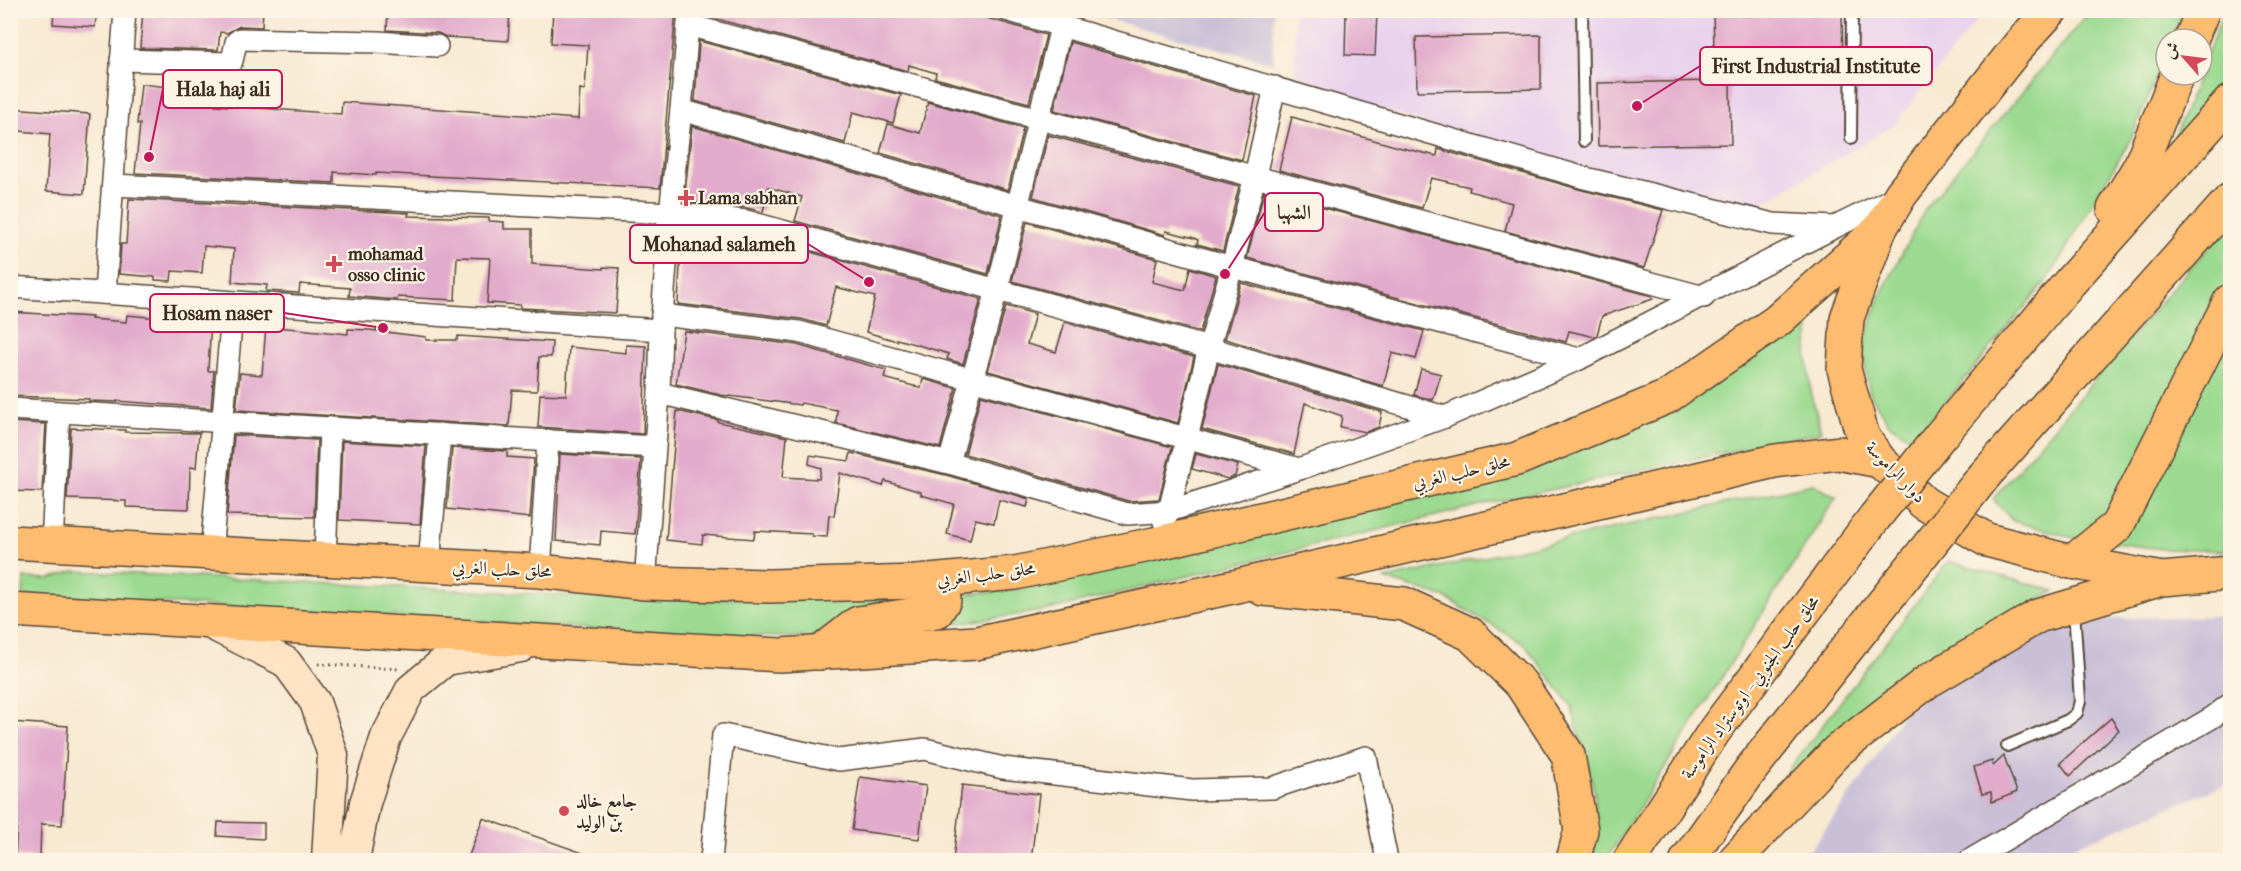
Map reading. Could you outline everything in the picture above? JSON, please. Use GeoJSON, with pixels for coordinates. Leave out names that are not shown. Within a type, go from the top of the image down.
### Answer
{"type":"FeatureCollection","features":[{"type":"Feature","properties":{"kind":"highway","name":"دوار الراموسة"},"geometry":{"type":"LineString","coordinates":[[2051,10],[2020,44],[1901,194],[1880,229],[1847,318],[1844,369],[1863,437],[1880,460],[1924,503],[1987,540],[2072,562],[2162,579],[2230,573]]}},
{"type":"Feature","properties":{"kind":"highway"},"geometry":{"type":"LineString","coordinates":[[2196,27],[2203,10]]}},
{"type":"Feature","properties":{"kind":"highway"},"geometry":{"type":"LineString","coordinates":[[2070,282],[2140,166],[2172,87]]}},
{"type":"Feature","properties":{"kind":"highway"},"geometry":{"type":"LineString","coordinates":[[2070,282],[2230,102]]}},
{"type":"Feature","properties":{"kind":"highway"},"geometry":{"type":"LineString","coordinates":[[1687,861],[1752,768],[1985,475],[2230,200]]}},
{"type":"Feature","properties":{"kind":"highway","name":"محلق حلب الغربي"},"geometry":{"type":"LineString","coordinates":[[10,542],[540,571],[645,582],[769,586],[918,582],[1015,573],[1154,544],[1517,459],[1667,397],[1778,321],[1880,229]]}},
{"type":"Feature","properties":{"kind":"highway","name":"محلق حلب الجنوبي - اوتوستراد الراموسة"},"geometry":{"type":"LineString","coordinates":[[1630,861],[1715,730],[1875,517],[2070,282]]}},
{"type":"Feature","properties":{"kind":"highway"},"geometry":{"type":"LineString","coordinates":[[2072,562],[2117,525],[2230,301]]}},
{"type":"Feature","properties":{"kind":"highway"},"geometry":{"type":"LineString","coordinates":[[10,610],[780,655],[976,643],[1237,586],[1775,461],[1839,453],[1880,460]]}},
{"type":"Feature","properties":{"kind":"highway"},"geometry":{"type":"LineString","coordinates":[[10,561],[16,557],[44,561],[69,559],[118,547]]}},
{"type":"Feature","properties":{"kind":"highway"},"geometry":{"type":"LineString","coordinates":[[1735,861],[1837,752],[1928,681],[2038,616],[2162,579]]}},
{"type":"Feature","properties":{"kind":"highway"},"geometry":{"type":"LineString","coordinates":[[820,652],[858,623],[937,611],[944,600],[943,587],[918,582]]}},
{"type":"Feature","properties":{"kind":"highway"},"geometry":{"type":"LineString","coordinates":[[1237,586],[1404,604],[1470,634],[1521,684],[1568,755],[1581,830],[1573,861]]}},
{"type":"Feature","properties":{"kind":"main road"},"geometry":{"type":"LineString","coordinates":[[2020,44],[2040,10]]}},
{"type":"Feature","properties":{"kind":"main road"},"geometry":{"type":"LineString","coordinates":[[204,621],[286,662],[315,702],[333,755],[327,861]]}},
{"type":"Feature","properties":{"kind":"main road"},"geometry":{"type":"LineString","coordinates":[[354,861],[365,803],[386,737],[411,689],[447,660],[549,642]]}},
{"type":"Feature","properties":{"kind":"street"},"geometry":{"type":"LineString","coordinates":[[105,293],[125,10]]}},
{"type":"Feature","properties":{"kind":"street"},"geometry":{"type":"LineString","coordinates":[[1005,10],[1585,178],[1773,224],[1835,228]]}},
{"type":"Feature","properties":{"kind":"street"},"geometry":{"type":"LineString","coordinates":[[645,582],[670,213],[689,18],[1039,118],[1704,297]]}},
{"type":"Feature","properties":{"kind":"street"},"geometry":{"type":"LineString","coordinates":[[949,463],[996,290],[1061,27]]}},
{"type":"Feature","properties":{"kind":"street"},"geometry":{"type":"LineString","coordinates":[[121,60],[229,63],[232,61],[236,42],[240,39],[437,46]]}},
{"type":"Feature","properties":{"kind":"street"},"geometry":{"type":"LineString","coordinates":[[1154,544],[1169,511],[1255,176],[1275,87]]}},
{"type":"Feature","properties":{"kind":"street"},"geometry":{"type":"LineString","coordinates":[[681,110],[1232,267],[1579,359]]}},
{"type":"Feature","properties":{"kind":"street"},"geometry":{"type":"LineString","coordinates":[[113,185],[670,213],[746,221],[1209,348],[1445,417]]}},
{"type":"Feature","properties":{"kind":"street"},"geometry":{"type":"LineString","coordinates":[[659,393],[949,463],[1127,514],[1169,511],[1299,469],[1445,417],[1579,359],[1704,297],[1901,194]]}},
{"type":"Feature","properties":{"kind":"street"},"geometry":{"type":"LineString","coordinates":[[10,287],[233,302],[662,322],[799,332],[1299,469]]}},
{"type":"Feature","properties":{"kind":"street"},"geometry":{"type":"LineString","coordinates":[[210,554],[233,302]]}},
{"type":"Feature","properties":{"kind":"street"},"geometry":{"type":"LineString","coordinates":[[10,409],[654,447]]}},
{"type":"Feature","properties":{"kind":"street"},"geometry":{"type":"LineString","coordinates":[[52,544],[59,412]]}},
{"type":"Feature","properties":{"kind":"street"},"geometry":{"type":"LineString","coordinates":[[324,560],[330,428]]}},
{"type":"Feature","properties":{"kind":"street"},"geometry":{"type":"LineString","coordinates":[[429,565],[440,434]]}},
{"type":"Feature","properties":{"kind":"street"},"geometry":{"type":"LineString","coordinates":[[540,571],[548,440]]}},
{"type":"Feature","properties":{"kind":"street"},"geometry":{"type":"LineString","coordinates":[[1970,861],[2213,717],[2230,704]]}},
{"type":"Feature","properties":{"kind":"street"},"geometry":{"type":"LineString","coordinates":[[711,861],[723,735],[839,760],[925,749],[1003,768],[1192,790],[1272,788],[1366,757],[1387,861]]}},
{"type":"Feature","properties":{"kind":"lane"},"geometry":{"type":"LineString","coordinates":[[1582,10],[1584,141]]}},
{"type":"Feature","properties":{"kind":"lane"},"geometry":{"type":"LineString","coordinates":[[1851,138],[1852,10]]}},
{"type":"Feature","properties":{"kind":"lane"},"geometry":{"type":"LineString","coordinates":[[2007,746],[2068,720],[2078,712],[2080,700],[2074,605]]}},
{"type":"Feature","properties":{"kind":"path"},"geometry":{"type":"LineString","coordinates":[[286,662],[432,672]]}},
{"type":"Feature","properties":{"kind":"shaded area"},"geometry":{"type":"Polygon","coordinates":[[[1077,11],[1274,11],[1273,63],[1077,11]]]}},
{"type":"Feature","properties":{"kind":"shaded area"},"geometry":{"type":"Polygon","coordinates":[[[1294,11],[1984,11],[1893,126],[1740,216],[1295,85],[1294,11]]]}},
{"type":"Feature","properties":{"kind":"shaded area"},"geometry":{"type":"Polygon","coordinates":[[[2230,616],[2230,783],[2041,860],[1803,860],[1863,777],[1906,709],[2036,630],[2119,618],[2230,616]]]}},
{"type":"Feature","properties":{"kind":"green space"},"geometry":{"type":"Polygon","coordinates":[[[2090,11],[2183,11],[2177,27],[2154,27],[2154,82],[2130,141],[2048,279],[1914,440],[1889,424],[1870,394],[1862,348],[1881,294],[1926,208],[2090,11]]]}},
{"type":"Feature","properties":{"kind":"green space"},"geometry":{"type":"Polygon","coordinates":[[[2224,11],[2230,11],[2230,82],[2171,146],[2194,87],[2214,87],[2214,36],[2224,11]]]}},
{"type":"Feature","properties":{"kind":"green space"},"geometry":{"type":"Polygon","coordinates":[[[2230,226],[2230,551],[2162,549],[2074,538],[2013,521],[1993,499],[2187,271],[2230,226]]]}},
{"type":"Feature","properties":{"kind":"green space"},"geometry":{"type":"Polygon","coordinates":[[[1810,318],[1807,355],[1811,392],[1821,432],[1489,503],[1044,611],[873,635],[956,595],[1020,589],[1676,410],[1810,318]]]}},
{"type":"Feature","properties":{"kind":"green space"},"geometry":{"type":"Polygon","coordinates":[[[1813,484],[1836,497],[1606,860],[1594,860],[1595,793],[1571,705],[1524,644],[1444,597],[1385,579],[1813,484]]]}},
{"type":"Feature","properties":{"kind":"green space"},"geometry":{"type":"Polygon","coordinates":[[[1948,561],[2055,591],[1886,687],[1818,752],[1720,860],[1948,561]]]}},
{"type":"Feature","properties":{"kind":"green space"},"geometry":{"type":"Polygon","coordinates":[[[74,571],[640,599],[917,598],[859,611],[812,637],[705,636],[312,611],[23,596],[24,578],[49,579],[74,571]]]}},
{"type":"Feature","properties":{"kind":"building"},"geometry":{"type":"Polygon","coordinates":[[[54,10],[97,10],[95,27],[53,24],[54,10]]]}},
{"type":"Feature","properties":{"kind":"building"},"geometry":{"type":"Polygon","coordinates":[[[143,10],[229,12],[263,10],[262,27],[240,26],[227,33],[220,32],[218,50],[140,48],[143,10]]]}},
{"type":"Feature","properties":{"kind":"building"},"geometry":{"type":"Polygon","coordinates":[[[388,10],[510,10],[508,41],[387,30],[388,10]]]}},
{"type":"Feature","properties":{"kind":"building"},"geometry":{"type":"Polygon","coordinates":[[[553,10],[676,10],[660,188],[376,173],[376,175],[334,172],[334,183],[135,173],[141,84],[216,92],[215,105],[341,114],[342,102],[578,119],[580,89],[585,90],[588,45],[551,43],[553,10]]]}},
{"type":"Feature","properties":{"kind":"building"},"geometry":{"type":"Polygon","coordinates":[[[701,10],[829,10],[845,15],[846,10],[959,10],[1046,35],[1029,103],[935,78],[936,73],[909,65],[908,71],[702,15],[701,10]]]}},
{"type":"Feature","properties":{"kind":"building"},"geometry":{"type":"Polygon","coordinates":[[[1346,12],[1377,13],[1375,56],[1345,55],[1346,12]]]}},
{"type":"Feature","properties":{"kind":"building"},"geometry":{"type":"Polygon","coordinates":[[[1739,12],[1739,16],[1842,13],[1843,70],[1740,72],[1741,77],[1730,78],[1731,144],[1598,146],[1597,83],[1715,81],[1713,13],[1739,12]]]}},
{"type":"Feature","properties":{"kind":"building"},"geometry":{"type":"Polygon","coordinates":[[[1541,35],[1541,89],[1417,91],[1416,37],[1541,35]]]}},
{"type":"Feature","properties":{"kind":"building"},"geometry":{"type":"Polygon","coordinates":[[[699,41],[901,95],[893,123],[853,112],[845,143],[695,101],[699,41]]]}},
{"type":"Feature","properties":{"kind":"building"},"geometry":{"type":"Polygon","coordinates":[[[1070,42],[1256,96],[1242,160],[1054,110],[1070,42]]]}},
{"type":"Feature","properties":{"kind":"building"},"geometry":{"type":"Polygon","coordinates":[[[928,102],[1023,128],[1008,190],[880,153],[888,124],[920,133],[928,102]]]}},
{"type":"Feature","properties":{"kind":"building"},"geometry":{"type":"Polygon","coordinates":[[[10,108],[90,114],[84,194],[46,191],[50,134],[10,130],[10,108]]]}},
{"type":"Feature","properties":{"kind":"building"},"geometry":{"type":"Polygon","coordinates":[[[1292,117],[1437,156],[1438,149],[1582,190],[1663,210],[1644,268],[1505,231],[1512,203],[1469,191],[1470,187],[1431,178],[1422,208],[1279,170],[1292,117]]]}},
{"type":"Feature","properties":{"kind":"building"},"geometry":{"type":"Polygon","coordinates":[[[692,126],[1002,215],[988,274],[795,221],[802,197],[768,187],[763,212],[747,208],[684,202],[692,126]]]}},
{"type":"Feature","properties":{"kind":"building"},"geometry":{"type":"Polygon","coordinates":[[[1048,135],[1239,186],[1223,251],[1197,244],[1198,240],[1194,238],[1166,231],[1165,235],[1033,197],[1048,135]]]}},
{"type":"Feature","properties":{"kind":"building"},"geometry":{"type":"Polygon","coordinates":[[[1264,192],[1652,296],[1653,299],[1602,316],[1595,337],[1569,331],[1566,342],[1247,258],[1264,192]]]}},
{"type":"Feature","properties":{"kind":"building"},"geometry":{"type":"Polygon","coordinates":[[[129,199],[409,213],[408,216],[489,218],[489,221],[504,222],[504,229],[532,229],[532,264],[619,268],[616,313],[520,308],[520,305],[487,303],[490,258],[457,257],[455,300],[398,297],[397,300],[349,296],[350,288],[300,284],[299,293],[266,291],[267,285],[232,282],[234,249],[204,246],[202,273],[172,271],[171,281],[155,280],[155,277],[119,274],[121,244],[126,244],[129,199]]]}},
{"type":"Feature","properties":{"kind":"building"},"geometry":{"type":"Polygon","coordinates":[[[1027,222],[1157,259],[1152,282],[1185,290],[1190,268],[1216,276],[1200,332],[1012,281],[1027,222]]]}},
{"type":"Feature","properties":{"kind":"building"},"geometry":{"type":"Polygon","coordinates":[[[682,227],[758,237],[757,242],[774,242],[981,299],[963,364],[947,359],[949,354],[866,332],[875,297],[836,287],[826,326],[801,319],[678,304],[682,227]]]}},
{"type":"Feature","properties":{"kind":"building"},"geometry":{"type":"Polygon","coordinates":[[[1241,283],[1424,331],[1416,359],[1392,353],[1383,386],[1225,339],[1241,283]]]}},
{"type":"Feature","properties":{"kind":"building"},"geometry":{"type":"Polygon","coordinates":[[[1006,306],[1035,314],[1027,344],[1056,352],[1065,322],[1194,357],[1178,423],[988,371],[1006,306]]]}},
{"type":"Feature","properties":{"kind":"building"},"geometry":{"type":"Polygon","coordinates":[[[10,312],[92,317],[91,319],[126,322],[127,315],[211,323],[208,371],[214,371],[211,408],[10,396],[14,356],[10,356],[10,312]]]}},
{"type":"Feature","properties":{"kind":"building"},"geometry":{"type":"Polygon","coordinates":[[[266,326],[348,334],[348,329],[369,330],[426,337],[426,340],[457,340],[458,336],[552,342],[551,357],[539,357],[537,391],[512,390],[509,426],[236,410],[240,373],[262,375],[266,326]]]}},
{"type":"Feature","properties":{"kind":"building"},"geometry":{"type":"Polygon","coordinates":[[[684,331],[797,345],[886,370],[884,378],[921,388],[923,379],[956,388],[940,448],[836,423],[837,410],[801,403],[800,405],[721,395],[676,384],[684,331]]]}},
{"type":"Feature","properties":{"kind":"building"},"geometry":{"type":"Polygon","coordinates":[[[626,345],[646,346],[643,434],[538,427],[540,394],[566,395],[569,347],[626,353],[626,345]]]}},
{"type":"Feature","properties":{"kind":"building"},"geometry":{"type":"Polygon","coordinates":[[[1218,364],[1382,412],[1379,427],[1366,432],[1340,427],[1342,416],[1305,403],[1294,454],[1202,429],[1218,364]]]}},
{"type":"Feature","properties":{"kind":"building"},"geometry":{"type":"Polygon","coordinates":[[[1421,369],[1441,374],[1433,400],[1414,395],[1421,369]]]}},
{"type":"Feature","properties":{"kind":"building"},"geometry":{"type":"Polygon","coordinates":[[[981,395],[1172,447],[1159,499],[1128,501],[965,454],[981,395]]]}},
{"type":"Feature","properties":{"kind":"building"},"geometry":{"type":"Polygon","coordinates":[[[677,411],[787,437],[783,477],[819,479],[821,468],[809,464],[810,455],[849,461],[851,453],[946,475],[1029,499],[1027,507],[999,500],[994,523],[975,519],[970,540],[947,534],[954,504],[921,495],[921,492],[885,481],[883,486],[840,473],[834,516],[829,515],[827,537],[755,531],[754,539],[703,535],[702,544],[666,540],[677,411]]]}},
{"type":"Feature","properties":{"kind":"building"},"geometry":{"type":"Polygon","coordinates":[[[10,422],[46,424],[42,492],[10,491],[10,422]]]}},
{"type":"Feature","properties":{"kind":"building"},"geometry":{"type":"Polygon","coordinates":[[[71,428],[125,430],[125,432],[199,433],[196,468],[190,467],[189,509],[126,507],[126,501],[67,499],[71,428]]]}},
{"type":"Feature","properties":{"kind":"building"},"geometry":{"type":"Polygon","coordinates":[[[234,435],[317,440],[314,517],[227,515],[234,435]]]}},
{"type":"Feature","properties":{"kind":"building"},"geometry":{"type":"Polygon","coordinates":[[[342,441],[426,446],[420,524],[339,520],[342,441]]]}},
{"type":"Feature","properties":{"kind":"building"},"geometry":{"type":"Polygon","coordinates":[[[452,448],[507,451],[507,457],[534,459],[530,518],[447,509],[452,448]]]}},
{"type":"Feature","properties":{"kind":"building"},"geometry":{"type":"Polygon","coordinates":[[[560,454],[641,459],[635,534],[601,531],[600,545],[556,541],[560,454]]]}},
{"type":"Feature","properties":{"kind":"building"},"geometry":{"type":"Polygon","coordinates":[[[1196,454],[1238,465],[1235,476],[1228,479],[1192,469],[1196,454]]]}},
{"type":"Feature","properties":{"kind":"building"},"geometry":{"type":"Polygon","coordinates":[[[2111,718],[2119,730],[2070,776],[2060,763],[2111,718]]]}},
{"type":"Feature","properties":{"kind":"building"},"geometry":{"type":"Polygon","coordinates":[[[10,722],[68,726],[62,825],[41,824],[40,858],[15,857],[17,822],[10,822],[10,722]]]}},
{"type":"Feature","properties":{"kind":"building"},"geometry":{"type":"Polygon","coordinates":[[[2004,756],[2017,792],[1992,802],[1991,792],[1982,794],[1974,767],[1992,761],[1993,766],[2004,756]]]}},
{"type":"Feature","properties":{"kind":"building"},"geometry":{"type":"Polygon","coordinates":[[[860,777],[926,786],[919,839],[852,830],[860,777]]]}},
{"type":"Feature","properties":{"kind":"building"},"geometry":{"type":"Polygon","coordinates":[[[962,785],[1039,794],[1031,861],[953,861],[962,785]]]}},
{"type":"Feature","properties":{"kind":"building"},"geometry":{"type":"Polygon","coordinates":[[[483,818],[597,858],[597,861],[467,861],[483,818]]]}},
{"type":"Feature","properties":{"kind":"building"},"geometry":{"type":"Polygon","coordinates":[[[218,822],[264,823],[264,839],[217,836],[218,822]]]}},
{"type":"Feature","properties":{"kind":"place","name":"First Industrial Institute"},"geometry":{"type":"Point","coordinates":[1637,106]}},
{"type":"Feature","properties":{"kind":"place","name":"Hala haj ali"},"geometry":{"type":"Point","coordinates":[149,157]}},
{"type":"Feature","properties":{"kind":"place","name":"Lama sabhan"},"geometry":{"type":"Point","coordinates":[686,198]}},
{"type":"Feature","properties":{"kind":"place","name":"mohamad osso clinic"},"geometry":{"type":"Point","coordinates":[334,264]}},
{"type":"Feature","properties":{"kind":"place","name":"الشهبا"},"geometry":{"type":"Point","coordinates":[1225,274]}},
{"type":"Feature","properties":{"kind":"place","name":"Mohanad salameh"},"geometry":{"type":"Point","coordinates":[869,282]}},
{"type":"Feature","properties":{"kind":"place","name":"Hosam naser"},"geometry":{"type":"Point","coordinates":[383,328]}},
{"type":"Feature","properties":{"kind":"place","name":"جامع خالد بن الوليد"},"geometry":{"type":"Point","coordinates":[564,811]}}]}
